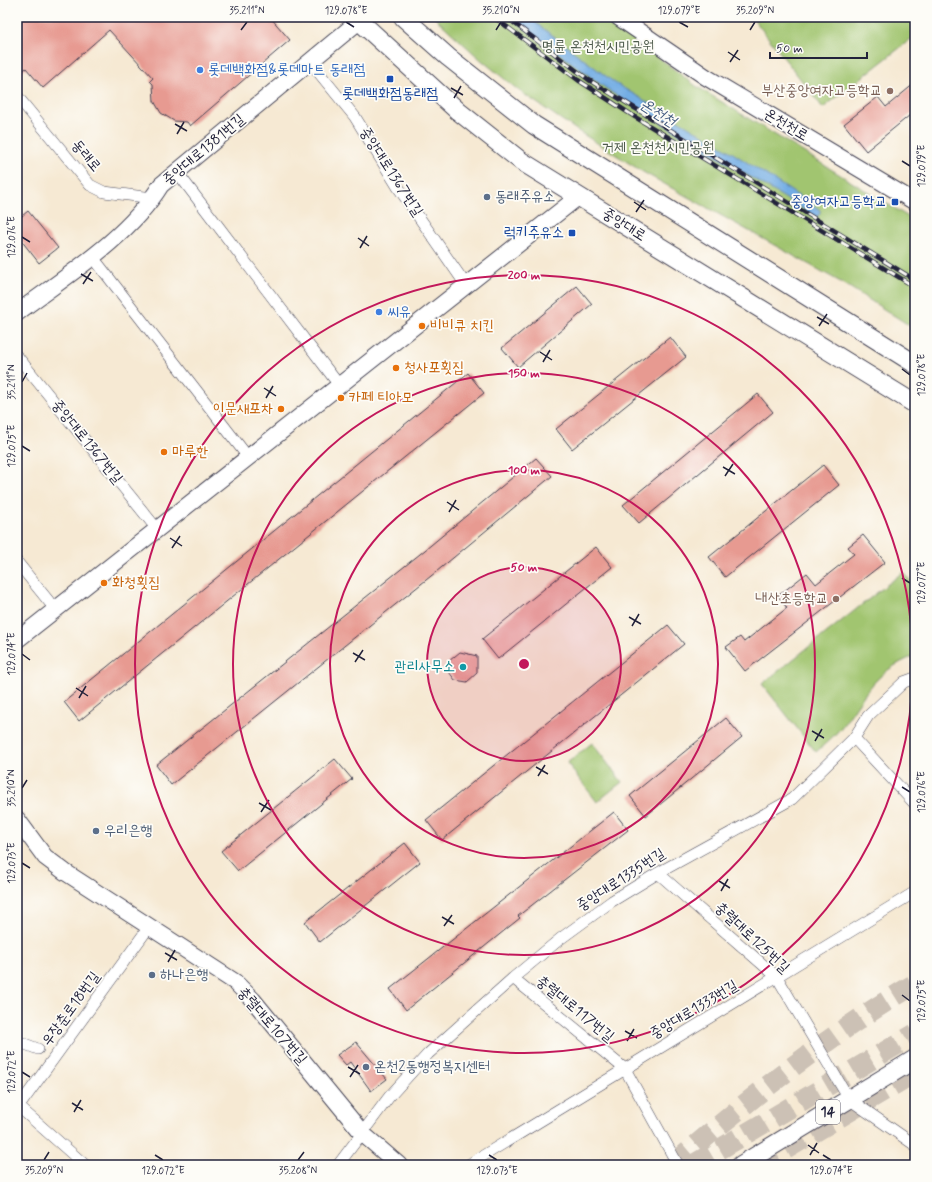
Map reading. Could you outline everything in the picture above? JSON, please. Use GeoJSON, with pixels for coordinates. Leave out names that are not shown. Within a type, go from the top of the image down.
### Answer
{"type":"FeatureCollection","features":[{"type":"Feature","properties":{"kind":"main road"},"geometry":{"type":"LineString","coordinates":[[403,17],[448,57],[534,125],[915,364]]}},
{"type":"Feature","properties":{"kind":"main road","name":"중앙대로"},"geometry":{"type":"LineString","coordinates":[[357,19],[458,111],[521,161],[915,404]]}},
{"type":"Feature","properties":{"kind":"main road","name":"14"},"geometry":{"type":"LineString","coordinates":[[741,1165],[915,1059]]}},
{"type":"Feature","properties":{"kind":"street","name":"온천천로"},"geometry":{"type":"LineString","coordinates":[[618,17],[706,77],[915,202]]}},
{"type":"Feature","properties":{"kind":"street","name":"중앙대로1381번길"},"geometry":{"type":"LineString","coordinates":[[17,313],[92,256],[128,226],[153,198],[161,185],[311,63],[357,19]]}},
{"type":"Feature","properties":{"kind":"street","name":"중앙대로1367번길"},"geometry":{"type":"LineString","coordinates":[[311,63],[355,117],[398,187],[466,285]]}},
{"type":"Feature","properties":{"kind":"street","name":"동래로"},"geometry":{"type":"LineString","coordinates":[[17,96],[90,185],[104,192],[153,198]]}},
{"type":"Feature","properties":{"kind":"street"},"geometry":{"type":"LineString","coordinates":[[177,172],[339,385]]}},
{"type":"Feature","properties":{"kind":"street"},"geometry":{"type":"LineString","coordinates":[[17,640],[578,197]]}},
{"type":"Feature","properties":{"kind":"street"},"geometry":{"type":"LineString","coordinates":[[92,256],[248,457]]}},
{"type":"Feature","properties":{"kind":"street","name":"중앙대로1367번길"},"geometry":{"type":"LineString","coordinates":[[17,356],[157,528]]}},
{"type":"Feature","properties":{"kind":"street"},"geometry":{"type":"LineString","coordinates":[[17,562],[55,609]]}},
{"type":"Feature","properties":{"kind":"street","name":"중앙대로1335번길"},"geometry":{"type":"LineString","coordinates":[[338,1165],[363,1134],[389,1097],[428,1054],[513,978],[560,939],[612,901],[658,873],[792,799],[854,738],[868,716],[904,682],[915,678]]}},
{"type":"Feature","properties":{"kind":"street"},"geometry":{"type":"LineString","coordinates":[[854,738],[915,804]]}},
{"type":"Feature","properties":{"kind":"street","name":"충렬대로107번길"},"geometry":{"type":"LineString","coordinates":[[17,819],[45,857],[65,872],[149,927],[208,963],[234,982],[253,1000],[363,1134],[399,1165]]}},
{"type":"Feature","properties":{"kind":"street","name":"충렬대로125번길"},"geometry":{"type":"LineString","coordinates":[[658,873],[777,977],[849,1099]]}},
{"type":"Feature","properties":{"kind":"street","name":"중앙대로1333번길"},"geometry":{"type":"LineString","coordinates":[[468,1165],[915,892]]}},
{"type":"Feature","properties":{"kind":"street","name":"우장춘로18번길"},"geometry":{"type":"LineString","coordinates":[[18,1108],[149,927]]}},
{"type":"Feature","properties":{"kind":"street","name":"충렬대로117번길"},"geometry":{"type":"LineString","coordinates":[[513,978],[625,1069],[678,1165]]}},
{"type":"Feature","properties":{"kind":"street"},"geometry":{"type":"LineString","coordinates":[[17,1041],[38,1050]]}},
{"type":"Feature","properties":{"kind":"street"},"geometry":{"type":"LineString","coordinates":[[849,1099],[915,1145]]}},
{"type":"Feature","properties":{"kind":"street"},"geometry":{"type":"LineString","coordinates":[[18,1108],[85,1165]]}},
{"type":"Feature","properties":{"kind":"green space"},"geometry":{"type":"Polygon","coordinates":[[[434,17],[605,17],[696,86],[915,221],[915,329],[846,285],[643,172],[578,131],[518,90],[480,59],[434,17]]]}},
{"type":"Feature","properties":{"kind":"green space"},"geometry":{"type":"Polygon","coordinates":[[[752,17],[915,17],[915,36],[823,108],[752,17]]]}},
{"type":"Feature","properties":{"kind":"green space"},"geometry":{"type":"Polygon","coordinates":[[[903,572],[915,586],[915,656],[900,662],[879,677],[840,729],[816,752],[762,684],[903,572]]]}},
{"type":"Feature","properties":{"kind":"green space"},"geometry":{"type":"Polygon","coordinates":[[[592,743],[622,782],[597,802],[567,763],[592,743]]]}},
{"type":"Feature","properties":{"kind":"water","name":"온천천"},"geometry":{"type":"Polygon","coordinates":[[[510,17],[528,17],[615,83],[725,148],[820,210],[820,214],[816,217],[611,92],[510,17]]]}},
{"type":"Feature","properties":{"kind":"building","name":"롯데백화점&롯데마트 동래점"},"geometry":{"type":"Polygon","coordinates":[[[17,17],[270,17],[290,40],[190,126],[187,122],[174,121],[161,113],[154,101],[153,84],[150,81],[153,78],[109,30],[43,88],[26,68],[17,75],[17,17]]]}},
{"type":"Feature","properties":{"kind":"building"},"geometry":{"type":"Polygon","coordinates":[[[915,83],[915,111],[866,151],[844,124],[878,97],[886,107],[915,83]]]}},
{"type":"Feature","properties":{"kind":"building"},"geometry":{"type":"Polygon","coordinates":[[[28,211],[58,248],[39,263],[17,235],[17,220],[28,211]]]}},
{"type":"Feature","properties":{"kind":"building"},"geometry":{"type":"Polygon","coordinates":[[[577,286],[592,304],[518,367],[502,348],[577,286]]]}},
{"type":"Feature","properties":{"kind":"building"},"geometry":{"type":"Polygon","coordinates":[[[670,337],[686,357],[572,449],[556,429],[670,337]]]}},
{"type":"Feature","properties":{"kind":"building"},"geometry":{"type":"Polygon","coordinates":[[[468,373],[484,393],[79,721],[64,702],[468,373]]]}},
{"type":"Feature","properties":{"kind":"building"},"geometry":{"type":"Polygon","coordinates":[[[758,394],[773,412],[639,523],[623,505],[758,394]]]}},
{"type":"Feature","properties":{"kind":"building"},"geometry":{"type":"Polygon","coordinates":[[[536,458],[552,476],[436,572],[171,785],[156,765],[425,550],[536,458]]]}},
{"type":"Feature","properties":{"kind":"building"},"geometry":{"type":"Polygon","coordinates":[[[823,465],[839,485],[725,577],[709,557],[823,465]]]}},
{"type":"Feature","properties":{"kind":"building"},"geometry":{"type":"Polygon","coordinates":[[[863,535],[885,562],[745,671],[726,647],[740,637],[744,642],[787,608],[778,596],[807,573],[816,584],[854,554],[848,547],[863,535]]]}},
{"type":"Feature","properties":{"kind":"building"},"geometry":{"type":"Polygon","coordinates":[[[596,547],[612,567],[498,659],[482,639],[596,547]]]}},
{"type":"Feature","properties":{"kind":"building"},"geometry":{"type":"Polygon","coordinates":[[[668,625],[684,644],[442,840],[426,820],[668,625]]]}},
{"type":"Feature","properties":{"kind":"building","name":"관리사무소"},"geometry":{"type":"Polygon","coordinates":[[[460,652],[477,656],[477,673],[467,682],[455,680],[449,672],[449,661],[460,652]]]}},
{"type":"Feature","properties":{"kind":"building"},"geometry":{"type":"Polygon","coordinates":[[[726,718],[742,737],[646,816],[630,796],[726,718]]]}},
{"type":"Feature","properties":{"kind":"building"},"geometry":{"type":"Polygon","coordinates":[[[335,759],[352,779],[238,871],[221,851],[335,759]]]}},
{"type":"Feature","properties":{"kind":"building"},"geometry":{"type":"Polygon","coordinates":[[[614,812],[628,830],[518,916],[520,918],[406,1010],[390,989],[614,812]]]}},
{"type":"Feature","properties":{"kind":"building"},"geometry":{"type":"Polygon","coordinates":[[[405,843],[420,862],[320,942],[305,922],[405,843]]]}},
{"type":"Feature","properties":{"kind":"building"},"geometry":{"type":"Polygon","coordinates":[[[356,1042],[387,1079],[371,1091],[350,1062],[346,1065],[337,1055],[356,1042]]]}},
{"type":"Feature","properties":{"kind":"tunnel"},"geometry":{"type":"LineString","coordinates":[[673,1165],[760,1092],[820,1046],[915,984]]}},
{"type":"Feature","properties":{"kind":"tunnel"},"geometry":{"type":"LineString","coordinates":[[693,1165],[915,1034]]}},
{"type":"Feature","properties":{"kind":"tunnel"},"geometry":{"type":"LineString","coordinates":[[759,1165],[915,1072]]}},
{"type":"Feature","properties":{"kind":"railway"},"geometry":{"type":"LineString","coordinates":[[494,17],[578,80],[635,117],[915,287]]}},
{"type":"Feature","properties":{"kind":"railway"},"geometry":{"type":"LineString","coordinates":[[506,17],[589,80],[915,280]]}},
{"type":"Feature","properties":{"kind":"place","name":"롯데백화점&롯데마트 동래점"},"geometry":{"type":"Point","coordinates":[200,70]}},
{"type":"Feature","properties":{"kind":"place","name":"롯데백화점동래점"},"geometry":{"type":"Point","coordinates":[390,79]}},
{"type":"Feature","properties":{"kind":"place","name":"부산중앙여자고등학교"},"geometry":{"type":"Point","coordinates":[890,91]}},
{"type":"Feature","properties":{"kind":"place","name":"동래주유소"},"geometry":{"type":"Point","coordinates":[487,197]}},
{"type":"Feature","properties":{"kind":"place","name":"중앙여자고등학교"},"geometry":{"type":"Point","coordinates":[895,202]}},
{"type":"Feature","properties":{"kind":"place","name":"럭키주유소"},"geometry":{"type":"Point","coordinates":[572,233]}},
{"type":"Feature","properties":{"kind":"place","name":"씨유"},"geometry":{"type":"Point","coordinates":[379,312]}},
{"type":"Feature","properties":{"kind":"place","name":"비비큐 치킨"},"geometry":{"type":"Point","coordinates":[422,326]}},
{"type":"Feature","properties":{"kind":"place","name":"청사포횟집"},"geometry":{"type":"Point","coordinates":[396,368]}},
{"type":"Feature","properties":{"kind":"place","name":"카페 티아모"},"geometry":{"type":"Point","coordinates":[341,398]}},
{"type":"Feature","properties":{"kind":"place","name":"이문새포차"},"geometry":{"type":"Point","coordinates":[281,409]}},
{"type":"Feature","properties":{"kind":"place","name":"마루한"},"geometry":{"type":"Point","coordinates":[164,452]}},
{"type":"Feature","properties":{"kind":"place","name":"화청횟집"},"geometry":{"type":"Point","coordinates":[104,583]}},
{"type":"Feature","properties":{"kind":"place","name":"내산초등학교"},"geometry":{"type":"Point","coordinates":[836,599]}},
{"type":"Feature","properties":{"kind":"place","name":"관리사무소"},"geometry":{"type":"Point","coordinates":[463,667]}},
{"type":"Feature","properties":{"kind":"place","name":"우리은행"},"geometry":{"type":"Point","coordinates":[96,831]}},
{"type":"Feature","properties":{"kind":"place","name":"하나은행"},"geometry":{"type":"Point","coordinates":[152,975]}},
{"type":"Feature","properties":{"kind":"place","name":"온천2동행정복지센터"},"geometry":{"type":"Point","coordinates":[366,1067]}},
{"type":"Feature","properties":{"kind":"park label","name":"명륜 온천천시민공원"},"geometry":{"type":"Point","coordinates":[598,47]}},
{"type":"Feature","properties":{"kind":"park label","name":"거제 온천천시민공원"},"geometry":{"type":"Point","coordinates":[658,148]}}]}
